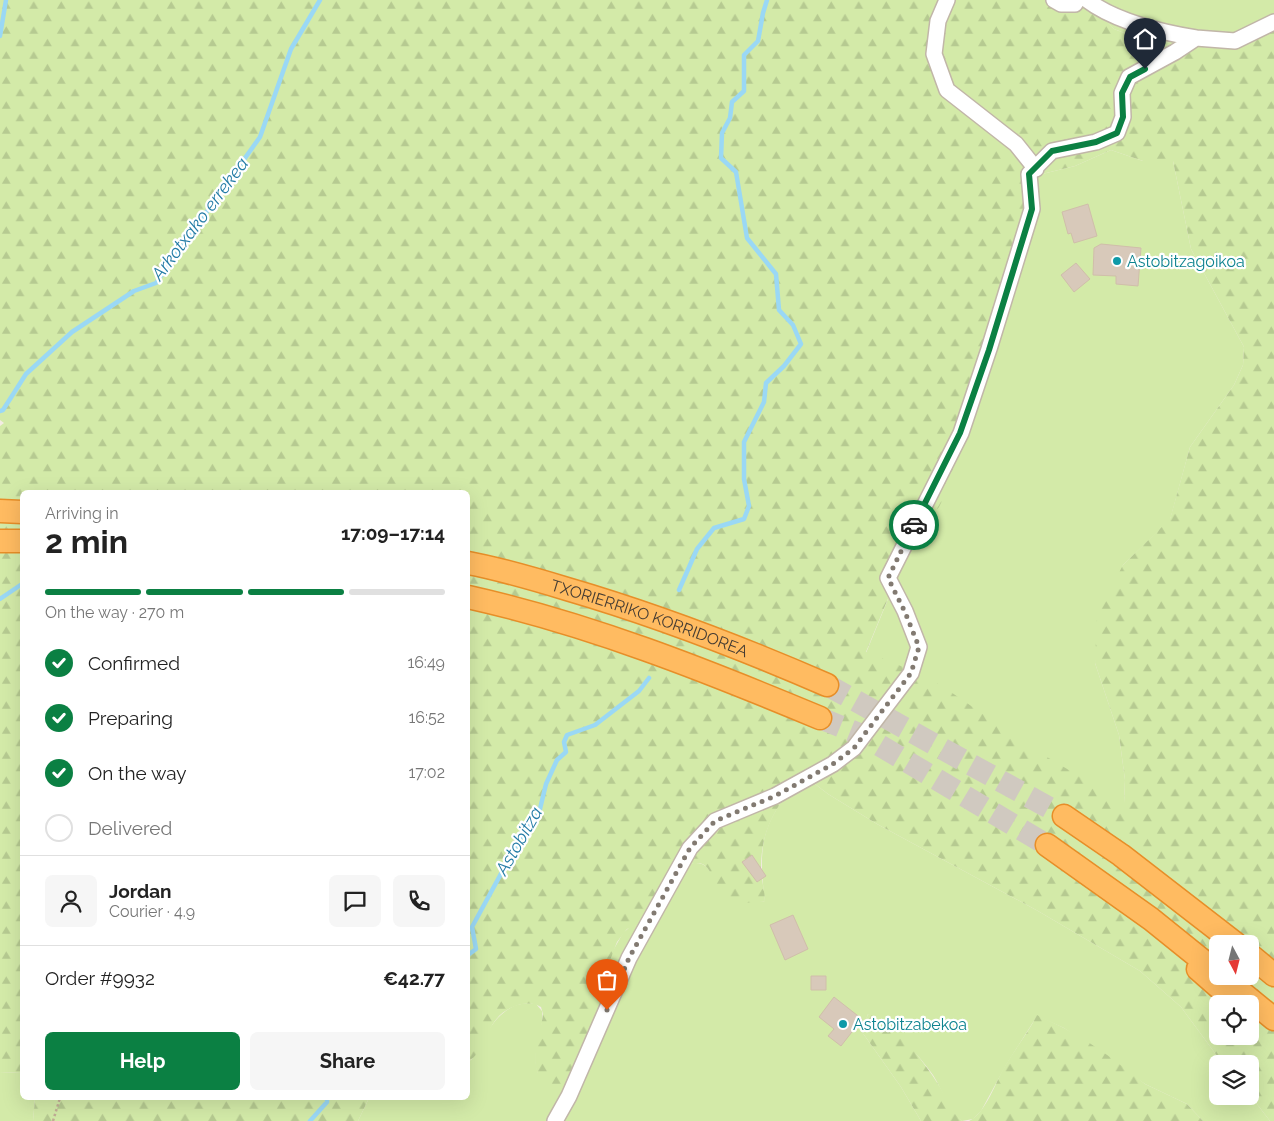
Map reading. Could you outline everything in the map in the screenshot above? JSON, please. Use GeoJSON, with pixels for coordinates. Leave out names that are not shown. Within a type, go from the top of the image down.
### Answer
{"type":"FeatureCollection","features":[{"type":"Feature","properties":{"kind":"highway"},"geometry":{"type":"LineString","coordinates":[[0,511],[20,512]]}},
{"type":"Feature","properties":{"kind":"highway"},"geometry":{"type":"LineString","coordinates":[[0,541],[20,542]]}},
{"type":"Feature","properties":{"kind":"highway","name":"TXORIERRIKO KORRIDOREA"},"geometry":{"type":"LineString","coordinates":[[470,564],[547,583],[661,619],[763,657],[827,685]]}},
{"type":"Feature","properties":{"kind":"highway","name":"TXORIERRIKO KORRIDOREA"},"geometry":{"type":"LineString","coordinates":[[470,598],[528,612],[645,648],[722,677],[820,718]]}},
{"type":"Feature","properties":{"kind":"highway"},"geometry":{"type":"LineString","coordinates":[[1064,816],[1121,855],[1224,935]]}},
{"type":"Feature","properties":{"kind":"highway"},"geometry":{"type":"LineString","coordinates":[[1046,845],[1151,919],[1209,966]]}},
{"type":"Feature","properties":{"kind":"highway"},"geometry":{"type":"LineString","coordinates":[[1151,919],[1173,946],[1228,995]]}},
{"type":"Feature","properties":{"kind":"highway"},"geometry":{"type":"LineString","coordinates":[[1259,962],[1274,975]]}},
{"type":"Feature","properties":{"kind":"highway"},"geometry":{"type":"LineString","coordinates":[[1233,985],[1274,1018]]}},
{"type":"Feature","properties":{"kind":"highway"},"geometry":{"type":"LineString","coordinates":[[1259,1022],[1274,1036]]}},
{"type":"Feature","properties":{"kind":"street"},"geometry":{"type":"LineString","coordinates":[[947,0],[938,20],[934,54],[947,90],[1016,144],[1036,168]]}},
{"type":"Feature","properties":{"kind":"street"},"geometry":{"type":"LineString","coordinates":[[1054,0],[1061,4],[1075,4],[1077,0]]}},
{"type":"Feature","properties":{"kind":"street"},"geometry":{"type":"LineString","coordinates":[[1087,0],[1134,24],[1171,34],[1196,38],[1235,41],[1274,22]]}},
{"type":"Feature","properties":{"kind":"street"},"geometry":{"type":"LineString","coordinates":[[555,1121],[570,1096],[629,958],[690,848],[715,821],[775,796],[833,764],[854,748],[911,673],[919,647],[905,612],[888,578],[960,433],[989,350],[1032,209],[1029,174],[1052,151],[1096,142],[1117,133],[1123,117],[1122,93],[1130,77],[1196,38]]}},
{"type":"Feature","properties":{"kind":"path"},"geometry":{"type":"LineString","coordinates":[[53,1121],[59,1100]]}},
{"type":"Feature","properties":{"kind":"green space"},"geometry":{"type":"Polygon","coordinates":[[[0,0],[1099,0],[1104,18],[1114,29],[1132,36],[1176,44],[1242,44],[1260,38],[1274,28],[1274,1121],[1270,1121],[1258,1105],[1259,1055],[1216,1055],[1209,1045],[1181,1007],[1140,971],[1038,911],[877,824],[828,794],[802,774],[778,806],[764,841],[761,868],[765,902],[734,903],[726,901],[720,897],[709,869],[697,863],[686,865],[640,924],[627,929],[617,942],[606,971],[600,1018],[572,1081],[555,1086],[545,1082],[539,1075],[535,1059],[543,1014],[541,1007],[530,1003],[509,1009],[500,1015],[489,1030],[476,1055],[470,1060],[470,490],[20,490],[20,1072],[0,1073],[0,426],[4,423],[0,420],[0,0]],[[1111,150],[1075,166],[1038,175],[1031,204],[996,297],[947,491],[939,507],[911,543],[866,652],[906,668],[942,686],[1037,751],[1124,803],[1125,780],[1119,735],[1095,663],[1097,615],[1123,565],[1170,519],[1190,447],[1234,385],[1243,365],[1244,347],[1191,249],[1173,161],[1143,161],[1111,150]]]}},
{"type":"Feature","properties":{"kind":"green space"},"geometry":{"type":"Polygon","coordinates":[[[1099,0],[1274,0],[1274,28],[1260,38],[1242,44],[1176,44],[1132,36],[1114,29],[1104,18],[1099,0]]]}},
{"type":"Feature","properties":{"kind":"green space"},"geometry":{"type":"Polygon","coordinates":[[[1111,150],[1143,161],[1173,161],[1191,249],[1244,347],[1243,365],[1234,385],[1190,447],[1170,520],[1123,565],[1095,663],[1119,735],[1125,780],[1124,804],[866,653],[911,543],[996,297],[1031,204],[1038,175],[1075,166],[1111,150]]]}},
{"type":"Feature","properties":{"kind":"green space"},"geometry":{"type":"Polygon","coordinates":[[[802,774],[828,794],[877,824],[1038,911],[1140,971],[1181,1007],[1216,1055],[1209,1055],[1209,1105],[1258,1105],[1270,1121],[1203,1121],[1187,1104],[1145,1084],[1064,1028],[1037,1016],[1006,1065],[981,1111],[973,1119],[962,1121],[953,1112],[933,1075],[919,1057],[868,1014],[862,1032],[901,1087],[921,1121],[358,1121],[368,1100],[470,1100],[470,1060],[496,1020],[504,1012],[524,1004],[536,1004],[542,1011],[542,1026],[536,1057],[538,1073],[603,984],[610,956],[623,933],[630,927],[640,924],[686,865],[694,863],[705,866],[712,875],[719,894],[765,902],[762,863],[763,847],[771,820],[802,774]]]}},
{"type":"Feature","properties":{"kind":"green space"},"geometry":{"type":"Polygon","coordinates":[[[868,1014],[889,1026],[919,1057],[958,1118],[962,1121],[921,1121],[901,1087],[862,1032],[868,1014]]]}},
{"type":"Feature","properties":{"kind":"green space"},"geometry":{"type":"Polygon","coordinates":[[[1037,1015],[1088,1042],[1145,1084],[1187,1104],[1203,1121],[969,1121],[981,1111],[1005,1066],[1037,1015]]]}},
{"type":"Feature","properties":{"kind":"green space"},"geometry":{"type":"Polygon","coordinates":[[[20,1072],[20,1100],[35,1100],[33,1121],[0,1121],[0,1073],[20,1072]]]}},
{"type":"Feature","properties":{"kind":"green space"},"geometry":{"type":"Polygon","coordinates":[[[35,1100],[368,1100],[358,1121],[33,1121],[35,1100]]]}},
{"type":"Feature","properties":{"kind":"building"},"geometry":{"type":"Polygon","coordinates":[[[1088,204],[1097,236],[1074,243],[1071,233],[1068,234],[1062,212],[1088,204]]]}},
{"type":"Feature","properties":{"kind":"building","name":"Astobitzagoikoa"},"geometry":{"type":"Polygon","coordinates":[[[1101,244],[1141,248],[1138,286],[1116,284],[1116,276],[1093,275],[1094,248],[1101,244]]]}},
{"type":"Feature","properties":{"kind":"building"},"geometry":{"type":"Polygon","coordinates":[[[1076,263],[1090,279],[1074,292],[1061,275],[1076,263]]]}},
{"type":"Feature","properties":{"kind":"building"},"geometry":{"type":"Polygon","coordinates":[[[752,855],[766,876],[757,882],[742,862],[752,855]]]}},
{"type":"Feature","properties":{"kind":"building"},"geometry":{"type":"Polygon","coordinates":[[[793,915],[808,949],[785,960],[770,925],[793,915]]]}},
{"type":"Feature","properties":{"kind":"building"},"geometry":{"type":"Polygon","coordinates":[[[811,976],[826,976],[826,990],[811,990],[811,976]]]}},
{"type":"Feature","properties":{"kind":"building","name":"Astobitzabekoa"},"geometry":{"type":"Polygon","coordinates":[[[834,997],[862,1019],[841,1046],[828,1036],[834,1029],[819,1017],[834,997]]]}},
{"type":"Feature","properties":{"kind":"waterway"},"geometry":{"type":"LineString","coordinates":[[0,36],[6,0]]}},
{"type":"Feature","properties":{"kind":"waterway","name":"Arkotxako errekea"},"geometry":{"type":"LineString","coordinates":[[0,411],[3,410],[26,374],[72,332],[134,291],[156,283],[260,137],[291,49],[320,0]]}},
{"type":"Feature","properties":{"kind":"waterway","name":"Astobitza"},"geometry":{"type":"LineString","coordinates":[[679,590],[697,549],[714,528],[744,519],[749,506],[744,479],[744,442],[764,402],[766,383],[784,366],[801,344],[793,325],[779,310],[776,274],[747,238],[736,172],[721,158],[722,133],[730,118],[732,102],[744,91],[744,55],[758,41],[767,0]]}},
{"type":"Feature","properties":{"kind":"waterway","name":"Arkotxako errekea"},"geometry":{"type":"LineString","coordinates":[[0,599],[20,585]]}},
{"type":"Feature","properties":{"kind":"waterway","name":"Astobitza"},"geometry":{"type":"LineString","coordinates":[[470,954],[476,949],[472,927],[521,837],[539,813],[546,784],[557,760],[566,752],[564,742],[567,735],[595,725],[639,691],[649,678]]}},
{"type":"Feature","properties":{"kind":"waterway","name":"Astobitza"},"geometry":{"type":"LineString","coordinates":[[310,1121],[327,1100]]}},
{"type":"Feature","properties":{"kind":"tunnel"},"geometry":{"type":"LineString","coordinates":[[827,685],[1064,816]]}},
{"type":"Feature","properties":{"kind":"tunnel"},"geometry":{"type":"LineString","coordinates":[[820,718],[864,736],[1047,845]]}},
{"type":"Feature","properties":{"kind":"way so far"},"geometry":{"type":"LineString","coordinates":[[607,1010],[629,958],[690,848],[715,821],[775,796],[833,764],[854,748],[911,673],[919,647],[905,612],[888,578],[914,525]]}},
{"type":"Feature","properties":{"kind":"place","name":"Astobitzagoikoa"},"geometry":{"type":"Point","coordinates":[1117,261]}},
{"type":"Feature","properties":{"kind":"place","name":"Astobitzabekoa"},"geometry":{"type":"Point","coordinates":[843,1024]}},
{"type":"Feature","properties":{"kind":"route"},"geometry":{"type":"LineString","coordinates":[[914,525],[960,433],[989,350],[1032,209],[1029,174],[1052,151],[1096,142],[1117,133],[1123,117],[1122,93],[1130,77],[1145,69]]}}]}
